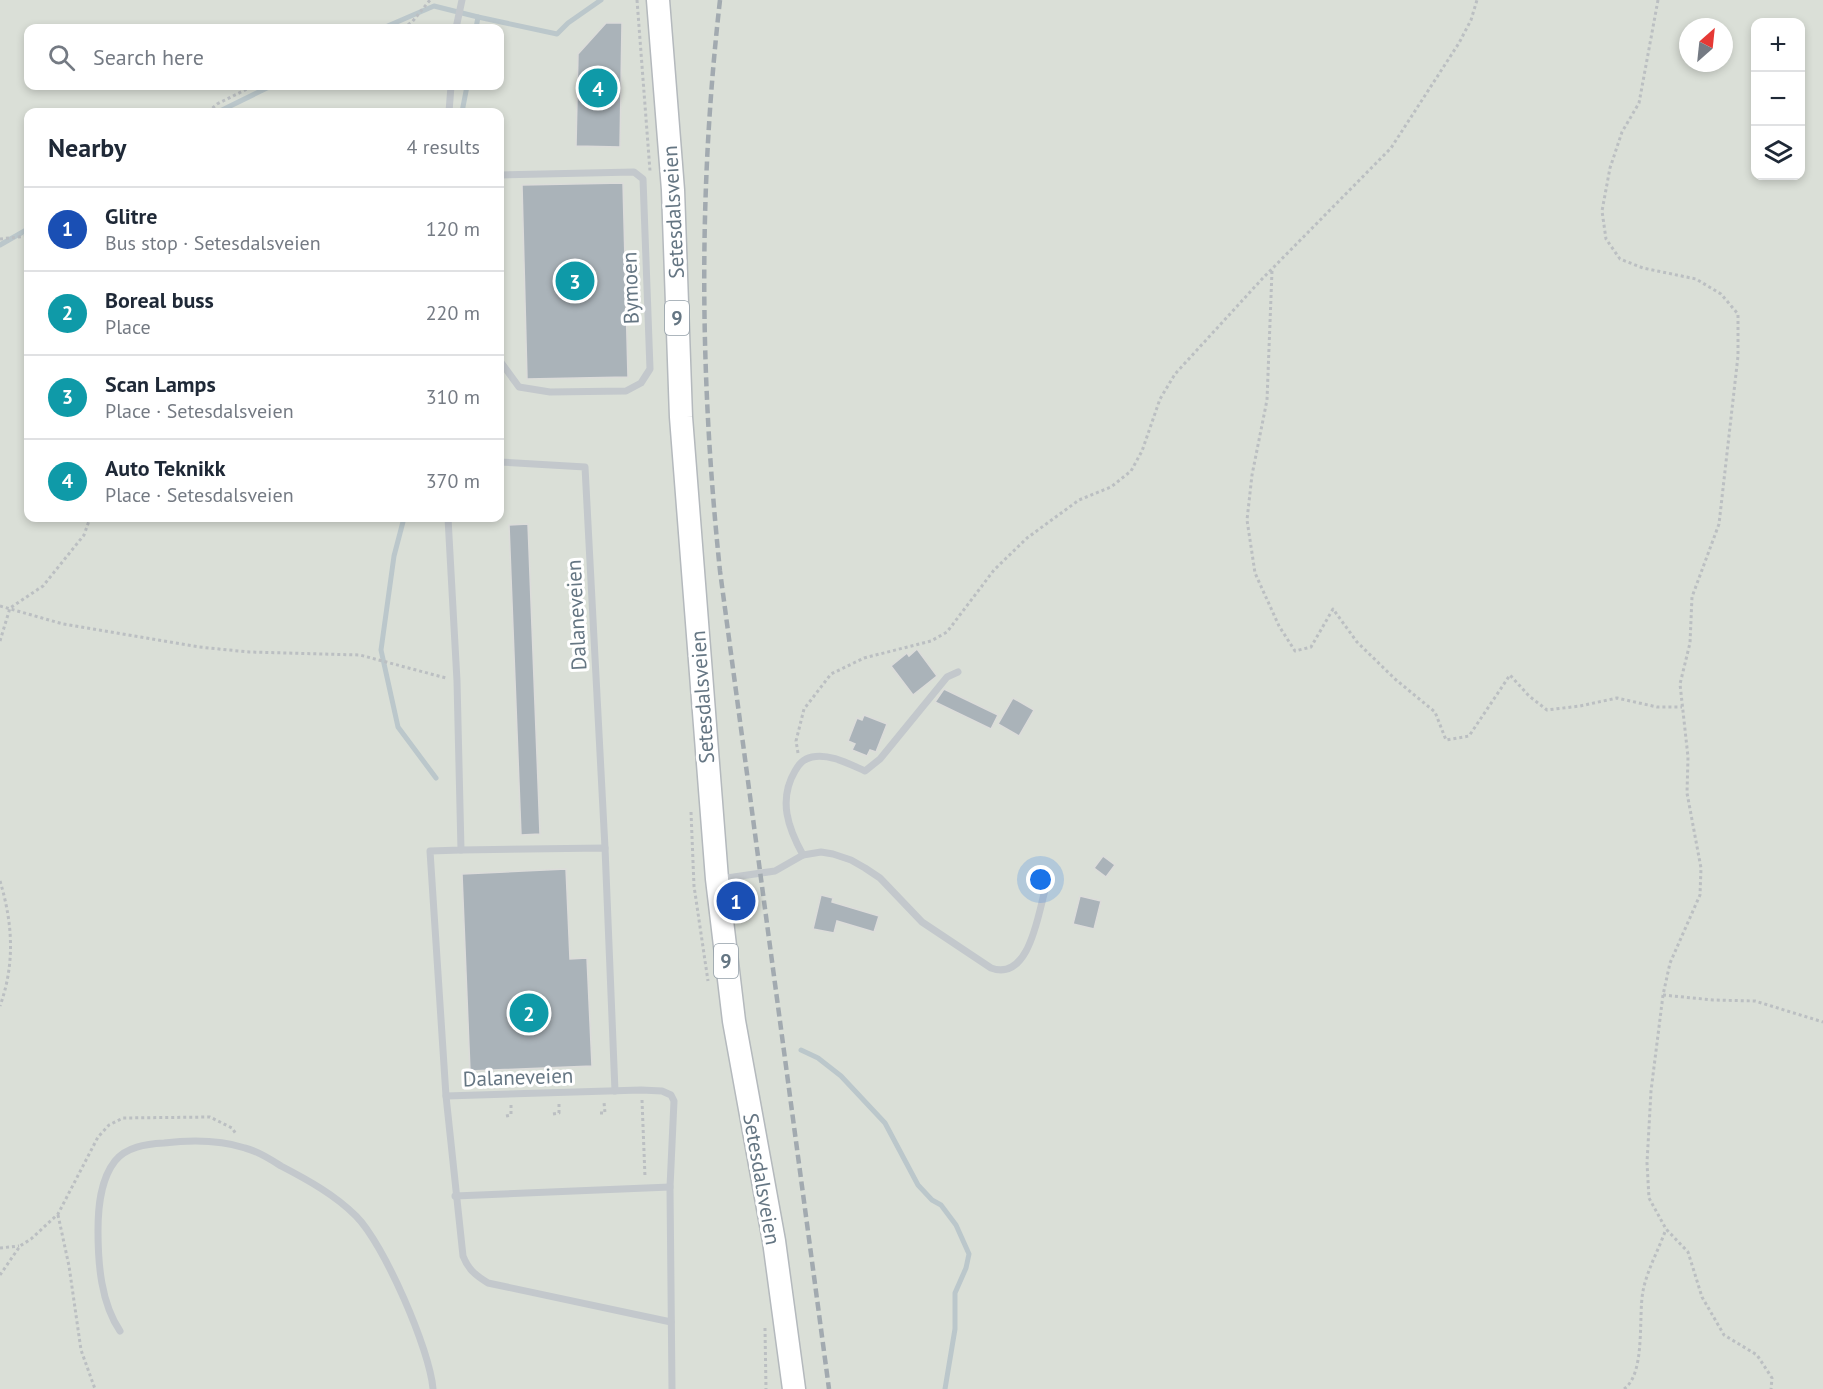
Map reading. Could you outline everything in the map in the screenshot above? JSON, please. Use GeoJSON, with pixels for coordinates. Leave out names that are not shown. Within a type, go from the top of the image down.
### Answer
{"type":"FeatureCollection","features":[{"type":"Feature","properties":{"kind":"highway","name":"Setesdalsveien"},"geometry":{"type":"LineString","coordinates":[[658,0],[673,190],[683,440],[717,879],[734,1021],[774,1241],[794,1389]]}},
{"type":"Feature","properties":{"kind":"lane"},"geometry":{"type":"LineString","coordinates":[[457,24],[462,0]]}},
{"type":"Feature","properties":{"kind":"lane"},"geometry":{"type":"LineString","coordinates":[[449,108],[451,90]]}},
{"type":"Feature","properties":{"kind":"lane","name":"Bymoen"},"geometry":{"type":"LineString","coordinates":[[504,175],[634,172],[642,179],[650,369],[641,383],[626,391],[550,392],[519,387],[504,366]]}},
{"type":"Feature","properties":{"kind":"lane","name":"Dalaneveien"},"geometry":{"type":"LineString","coordinates":[[504,462],[585,467],[615,1090]]}},
{"type":"Feature","properties":{"kind":"lane"},"geometry":{"type":"LineString","coordinates":[[448,522],[457,681],[461,850]]}},
{"type":"Feature","properties":{"kind":"lane"},"geometry":{"type":"LineString","coordinates":[[803,855],[792,835],[786,806],[789,784],[800,764],[811,757],[826,757],[865,771],[880,759],[946,677],[958,672]]}},
{"type":"Feature","properties":{"kind":"lane","name":"Dalaneveien"},"geometry":{"type":"LineString","coordinates":[[605,848],[430,851],[446,1096],[615,1090],[662,1091],[671,1095],[674,1101],[670,1187],[672,1389]]}},
{"type":"Feature","properties":{"kind":"lane"},"geometry":{"type":"LineString","coordinates":[[717,879],[775,871],[803,855],[821,852],[833,854],[866,868],[880,878],[922,922],[991,968],[998,970],[1009,969],[1020,962],[1027,950],[1045,890]]}},
{"type":"Feature","properties":{"kind":"lane"},"geometry":{"type":"LineString","coordinates":[[446,1096],[455,1196],[463,1256],[467,1267],[488,1283],[671,1322]]}},
{"type":"Feature","properties":{"kind":"lane"},"geometry":{"type":"LineString","coordinates":[[120,1331],[106,1300],[98,1244],[102,1188],[114,1162],[126,1151],[151,1144],[181,1141],[235,1145],[255,1151],[323,1190],[357,1217],[370,1232],[403,1297],[426,1357],[433,1389]]}},
{"type":"Feature","properties":{"kind":"lane"},"geometry":{"type":"LineString","coordinates":[[455,1196],[670,1187]]}},
{"type":"Feature","properties":{"kind":"path"},"geometry":{"type":"LineString","coordinates":[[409,24],[430,0]]}},
{"type":"Feature","properties":{"kind":"path"},"geometry":{"type":"LineString","coordinates":[[800,764],[796,741],[804,709],[831,674],[864,657],[931,641],[947,632],[994,570],[1027,538],[1079,500],[1111,487],[1131,471],[1142,451],[1160,399],[1175,374],[1272,269],[1390,148],[1459,43],[1471,20],[1477,0]]}},
{"type":"Feature","properties":{"kind":"path"},"geometry":{"type":"LineString","coordinates":[[1658,0],[1639,103],[1622,132],[1610,168],[1602,211],[1606,239],[1620,259],[1643,268],[1696,279],[1721,294],[1738,314],[1738,356],[1719,524],[1692,597],[1690,643],[1680,684],[1688,757],[1687,793],[1701,868],[1700,895],[1670,963],[1663,994],[1651,1091],[1647,1163],[1650,1198],[1666,1229],[1688,1252],[1702,1297],[1724,1335],[1757,1355],[1772,1378],[1771,1389]]}},
{"type":"Feature","properties":{"kind":"path"},"geometry":{"type":"LineString","coordinates":[[212,108],[245,90]]}},
{"type":"Feature","properties":{"kind":"path"},"geometry":{"type":"LineString","coordinates":[[0,239],[24,236]]}},
{"type":"Feature","properties":{"kind":"path"},"geometry":{"type":"LineString","coordinates":[[1272,269],[1267,400],[1252,475],[1247,520],[1255,573],[1279,626],[1295,651],[1311,647],[1333,609],[1357,642],[1395,679],[1435,712],[1446,740],[1469,736],[1510,675],[1529,696],[1547,710],[1617,698],[1656,706],[1682,707]]}},
{"type":"Feature","properties":{"kind":"path"},"geometry":{"type":"LineString","coordinates":[[0,641],[10,608],[43,585],[84,535],[89,522]]}},
{"type":"Feature","properties":{"kind":"path"},"geometry":{"type":"LineString","coordinates":[[0,606],[63,624],[198,647],[249,652],[360,655],[457,681]]}},
{"type":"Feature","properties":{"kind":"path"},"geometry":{"type":"LineString","coordinates":[[0,881],[5,898],[11,944],[8,983],[0,1006]]}},
{"type":"Feature","properties":{"kind":"path"},"geometry":{"type":"LineString","coordinates":[[1663,994],[1713,1000],[1755,1001],[1823,1022]]}},
{"type":"Feature","properties":{"kind":"path"},"geometry":{"type":"LineString","coordinates":[[641,1090],[645,1188]]}},
{"type":"Feature","properties":{"kind":"path"},"geometry":{"type":"LineString","coordinates":[[0,1275],[20,1246],[58,1214],[69,1266],[81,1350],[95,1389]]}},
{"type":"Feature","properties":{"kind":"path"},"geometry":{"type":"LineString","coordinates":[[1624,1389],[1630,1384],[1636,1371],[1643,1290],[1666,1229]]}},
{"type":"Feature","properties":{"kind":"path"},"geometry":{"type":"LineString","coordinates":[[0,1248],[20,1246]]}},
{"type":"Feature","properties":{"kind":"shaded area"},"geometry":{"type":"Polygon","coordinates":[[[0,0],[1823,0],[1823,1389],[0,1389],[0,0]]]}},
{"type":"Feature","properties":{"kind":"building"},"geometry":{"type":"Polygon","coordinates":[[[606,23],[622,23],[620,147],[576,146],[578,54],[606,23]]]}},
{"type":"Feature","properties":{"kind":"building"},"geometry":{"type":"Polygon","coordinates":[[[623,183],[628,377],[527,379],[522,185],[623,183]]]}},
{"type":"Feature","properties":{"kind":"building"},"geometry":{"type":"Polygon","coordinates":[[[528,524],[540,834],[521,835],[509,525],[528,524]]]}},
{"type":"Feature","properties":{"kind":"building"},"geometry":{"type":"Polygon","coordinates":[[[917,649],[937,676],[913,695],[891,666],[907,653],[909,656],[917,649]]]}},
{"type":"Feature","properties":{"kind":"building"},"geometry":{"type":"Polygon","coordinates":[[[944,689],[998,715],[991,729],[935,702],[944,689]]]}},
{"type":"Feature","properties":{"kind":"building"},"geometry":{"type":"Polygon","coordinates":[[[1013,698],[1034,710],[1019,736],[998,724],[1013,698]]]}},
{"type":"Feature","properties":{"kind":"building"},"geometry":{"type":"Polygon","coordinates":[[[864,715],[887,724],[876,752],[870,750],[867,756],[852,750],[855,744],[848,741],[857,718],[862,720],[864,715]]]}},
{"type":"Feature","properties":{"kind":"building"},"geometry":{"type":"Polygon","coordinates":[[[1103,856],[1115,865],[1106,877],[1094,868],[1103,856]]]}},
{"type":"Feature","properties":{"kind":"building"},"geometry":{"type":"Polygon","coordinates":[[[566,869],[570,959],[587,958],[592,1066],[470,1071],[462,874],[566,869]]]}},
{"type":"Feature","properties":{"kind":"building"},"geometry":{"type":"Polygon","coordinates":[[[821,895],[833,898],[832,902],[879,916],[874,932],[837,921],[834,933],[813,929],[821,895]]]}},
{"type":"Feature","properties":{"kind":"building"},"geometry":{"type":"Polygon","coordinates":[[[1080,896],[1101,901],[1094,929],[1073,924],[1080,896]]]}},
{"type":"Feature","properties":{"kind":"waterway"},"geometry":{"type":"LineString","coordinates":[[478,17],[557,34],[568,23],[601,0]]}},
{"type":"Feature","properties":{"kind":"waterway"},"geometry":{"type":"LineString","coordinates":[[392,24],[434,6],[478,17],[477,24]]}},
{"type":"Feature","properties":{"kind":"waterway"},"geometry":{"type":"LineString","coordinates":[[226,108],[263,90]]}},
{"type":"Feature","properties":{"kind":"waterway"},"geometry":{"type":"LineString","coordinates":[[463,108],[466,90]]}},
{"type":"Feature","properties":{"kind":"waterway"},"geometry":{"type":"LineString","coordinates":[[0,245],[24,231]]}},
{"type":"Feature","properties":{"kind":"waterway"},"geometry":{"type":"LineString","coordinates":[[403,522],[394,556],[381,650],[398,727],[436,778]]}},
{"type":"Feature","properties":{"kind":"waterway"},"geometry":{"type":"LineString","coordinates":[[801,1050],[818,1058],[841,1076],[885,1123],[918,1185],[932,1200],[941,1205],[956,1225],[969,1254],[966,1268],[955,1293],[955,1329],[945,1389]]}},
{"type":"Feature","properties":{"kind":"railway"},"geometry":{"type":"LineString","coordinates":[[720,0],[708,144],[704,286],[705,357],[713,499],[720,571],[829,1389]]}},
{"type":"Feature","properties":{"kind":"place","name":"Auto Teknikk"},"geometry":{"type":"Point","coordinates":[598,88]}},
{"type":"Feature","properties":{"kind":"place","name":"Scan Lamps"},"geometry":{"type":"Point","coordinates":[575,281]}},
{"type":"Feature","properties":{"kind":"place","name":"Glitre"},"geometry":{"type":"Point","coordinates":[736,901]}},
{"type":"Feature","properties":{"kind":"place","name":"Boreal buss"},"geometry":{"type":"Point","coordinates":[529,1013]}}]}
